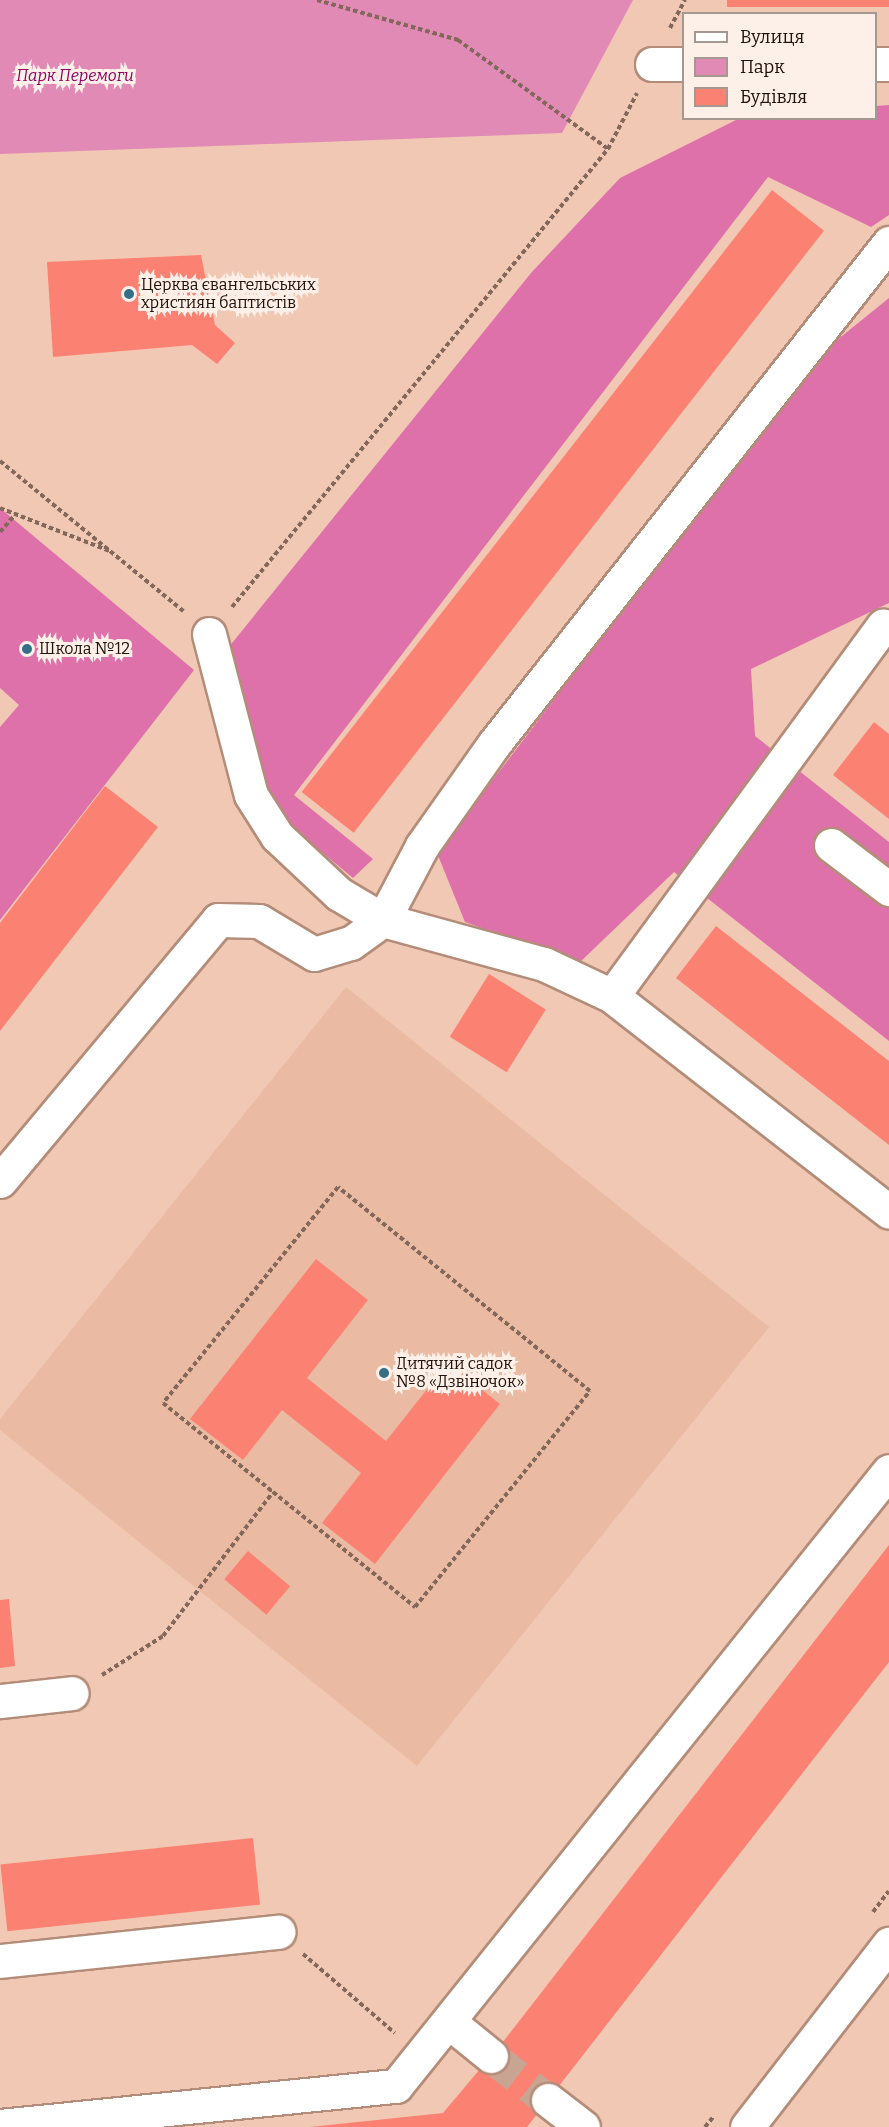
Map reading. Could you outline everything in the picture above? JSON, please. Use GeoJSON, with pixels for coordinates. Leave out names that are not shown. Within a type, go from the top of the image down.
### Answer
{"type":"FeatureCollection","features":[{"type":"Feature","properties":{"kind":"street"},"geometry":{"type":"LineString","coordinates":[[0,1181],[218,920],[259,921],[314,954],[351,943],[382,920],[422,846],[494,744],[889,243]]}},
{"type":"Feature","properties":{"kind":"street"},"geometry":{"type":"LineString","coordinates":[[612,996],[884,626]]}},
{"type":"Feature","properties":{"kind":"street"},"geometry":{"type":"LineString","coordinates":[[209,634],[251,795],[276,836],[339,894],[382,920],[544,964],[612,996],[889,1212]]}},
{"type":"Feature","properties":{"kind":"street"},"geometry":{"type":"LineString","coordinates":[[831,845],[889,889]]}},
{"type":"Feature","properties":{"kind":"street"},"geometry":{"type":"LineString","coordinates":[[0,2126],[396,2086],[889,1471]]}},
{"type":"Feature","properties":{"kind":"street"},"geometry":{"type":"LineString","coordinates":[[0,1701],[72,1693]]}},
{"type":"Feature","properties":{"kind":"street"},"geometry":{"type":"LineString","coordinates":[[0,1961],[278,1932]]}},
{"type":"Feature","properties":{"kind":"street"},"geometry":{"type":"LineString","coordinates":[[747,2127],[889,1944]]}},
{"type":"Feature","properties":{"kind":"street"},"geometry":{"type":"LineString","coordinates":[[449,2022],[491,2056]]}},
{"type":"Feature","properties":{"kind":"street"},"geometry":{"type":"LineString","coordinates":[[548,2100],[583,2127]]}},
{"type":"Feature","properties":{"kind":"path"},"geometry":{"type":"LineString","coordinates":[[0,462],[114,552],[209,634],[608,149],[458,40],[317,0]]}},
{"type":"Feature","properties":{"kind":"path"},"geometry":{"type":"LineString","coordinates":[[0,508],[114,552]]}},
{"type":"Feature","properties":{"kind":"path"},"geometry":{"type":"LineString","coordinates":[[0,532],[15,515]]}},
{"type":"Feature","properties":{"kind":"path"},"geometry":{"type":"LineString","coordinates":[[338,1187],[590,1391],[415,1607],[273,1492],[163,1403],[338,1187]]}},
{"type":"Feature","properties":{"kind":"path"},"geometry":{"type":"LineString","coordinates":[[72,1693],[163,1636],[273,1492]]}},
{"type":"Feature","properties":{"kind":"path"},"geometry":{"type":"LineString","coordinates":[[278,1932],[421,2055]]}},
{"type":"Feature","properties":{"kind":"shaded area"},"geometry":{"type":"Polygon","coordinates":[[[889,105],[889,215],[871,227],[768,177],[294,795],[373,859],[353,878],[287,823],[264,784],[224,653],[531,273],[620,178],[736,120],[877,120],[877,106],[889,105]]]}},
{"type":"Feature","properties":{"kind":"shaded area"},"geometry":{"type":"Polygon","coordinates":[[[889,298],[889,603],[751,669],[755,736],[889,842],[889,1041],[674,872],[579,963],[465,922],[437,853],[816,357],[889,298]]]}},
{"type":"Feature","properties":{"kind":"shaded area"},"geometry":{"type":"Polygon","coordinates":[[[0,508],[194,670],[0,920],[0,727],[19,705],[0,688],[0,508]]]}},
{"type":"Feature","properties":{"kind":"shaded area","name":"Дитячий садок №8 «Дзвіночок»"},"geometry":{"type":"Polygon","coordinates":[[[346,987],[769,1327],[417,1766],[0,1430],[0,1419],[346,987]]]}},
{"type":"Feature","properties":{"kind":"green space","name":"Парк Перемоги"},"geometry":{"type":"Polygon","coordinates":[[[0,0],[633,0],[562,133],[0,154],[0,0]]]}},
{"type":"Feature","properties":{"kind":"building"},"geometry":{"type":"Polygon","coordinates":[[[727,0],[889,0],[889,7],[727,7],[727,0]]]}},
{"type":"Feature","properties":{"kind":"building"},"geometry":{"type":"Polygon","coordinates":[[[772,190],[824,231],[354,833],[302,792],[772,190]]]}},
{"type":"Feature","properties":{"kind":"building","name":"Церква євангельських християн баптистів"},"geometry":{"type":"Polygon","coordinates":[[[201,255],[215,325],[235,343],[217,364],[192,345],[53,357],[47,262],[201,255]]]}},
{"type":"Feature","properties":{"kind":"building"},"geometry":{"type":"Polygon","coordinates":[[[874,722],[889,734],[889,819],[833,775],[874,722]]]}},
{"type":"Feature","properties":{"kind":"building"},"geometry":{"type":"Polygon","coordinates":[[[105,786],[158,827],[0,1031],[0,923],[105,786]]]}},
{"type":"Feature","properties":{"kind":"building"},"geometry":{"type":"Polygon","coordinates":[[[716,926],[889,1061],[889,1145],[676,978],[716,926]]]}},
{"type":"Feature","properties":{"kind":"building"},"geometry":{"type":"Polygon","coordinates":[[[489,974],[546,1010],[507,1072],[450,1037],[489,974]]]}},
{"type":"Feature","properties":{"kind":"building"},"geometry":{"type":"Polygon","coordinates":[[[316,1259],[368,1300],[307,1378],[386,1441],[448,1363],[500,1404],[375,1564],[322,1523],[361,1473],[282,1410],[243,1460],[190,1419],[316,1259]]]}},
{"type":"Feature","properties":{"kind":"building"},"geometry":{"type":"Polygon","coordinates":[[[889,1545],[889,1662],[527,2127],[310,2127],[443,2113],[506,2038],[889,1545]]]}},
{"type":"Feature","properties":{"kind":"building"},"geometry":{"type":"Polygon","coordinates":[[[248,1551],[290,1586],[266,1615],[224,1579],[248,1551]]]}},
{"type":"Feature","properties":{"kind":"building"},"geometry":{"type":"Polygon","coordinates":[[[9,1599],[15,1666],[0,1668],[0,1600],[9,1599]]]}},
{"type":"Feature","properties":{"kind":"building"},"geometry":{"type":"Polygon","coordinates":[[[253,1838],[260,1905],[7,1931],[0,1865],[253,1838]]]}},
{"type":"Feature","properties":{"kind":"tunnel"},"geometry":{"type":"LineString","coordinates":[[491,2056],[548,2100]]}},
{"type":"Feature","properties":{"kind":"place","name":"Церква євангельських християн баптистів"},"geometry":{"type":"Point","coordinates":[129,294]}},
{"type":"Feature","properties":{"kind":"place","name":"Школа №12"},"geometry":{"type":"Point","coordinates":[27,649]}},
{"type":"Feature","properties":{"kind":"place","name":"Дитячий садок №8 «Дзвіночок»"},"geometry":{"type":"Point","coordinates":[384,1373]}}]}
